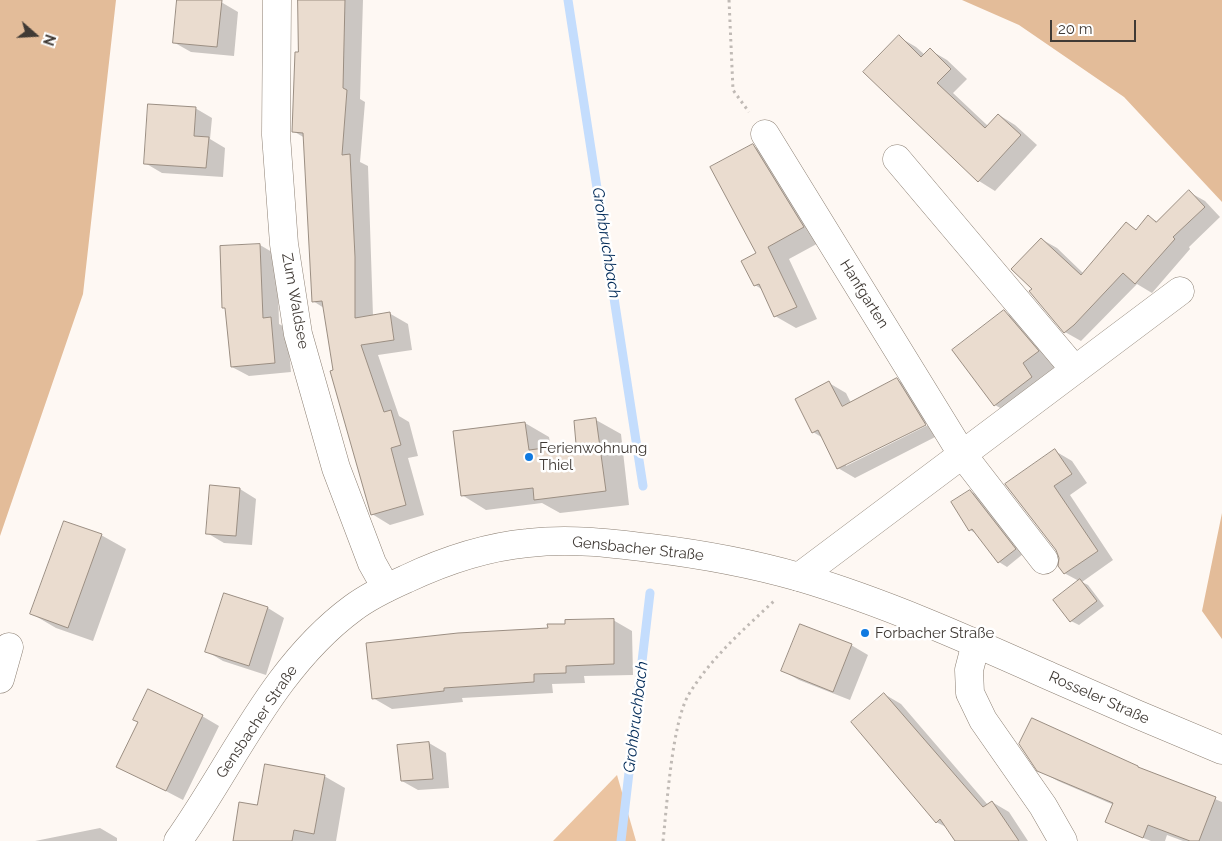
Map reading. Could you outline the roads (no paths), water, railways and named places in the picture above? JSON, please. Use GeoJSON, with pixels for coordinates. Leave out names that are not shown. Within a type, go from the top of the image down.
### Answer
{"type":"FeatureCollection","features":[{"type":"Feature","properties":{"kind":"street","name":"Zum Waldsee"},"geometry":{"type":"LineString","coordinates":[[278,0],[276,135],[284,244],[298,334],[336,468],[372,563],[386,588]]}},
{"type":"Feature","properties":{"kind":"street","name":"Hanfgarten"},"geometry":{"type":"LineString","coordinates":[[765,134],[962,454],[1044,560]]}},
{"type":"Feature","properties":{"kind":"street"},"geometry":{"type":"LineString","coordinates":[[898,159],[1075,370]]}},
{"type":"Feature","properties":{"kind":"street"},"geometry":{"type":"LineString","coordinates":[[800,577],[1180,291]]}},
{"type":"Feature","properties":{"kind":"street","name":"Gensbacher Straße"},"geometry":{"type":"LineString","coordinates":[[178,841],[200,810],[246,733],[288,671],[317,639],[353,607],[386,588],[436,565],[483,551],[528,543],[578,541],[669,550],[734,561],[800,577],[916,618],[976,643]]}},
{"type":"Feature","properties":{"kind":"street"},"geometry":{"type":"LineString","coordinates":[[976,643],[969,670],[970,693],[983,720],[1043,806],[1064,841]]}},
{"type":"Feature","properties":{"kind":"street","name":"Rosseler Straße"},"geometry":{"type":"LineString","coordinates":[[976,643],[1222,750]]}},
{"type":"Feature","properties":{"kind":"street"},"geometry":{"type":"LineString","coordinates":[[0,680],[9,647]]}},
{"type":"Feature","properties":{"kind":"waterway","name":"Grohbruchbach"},"geometry":{"type":"LineString","coordinates":[[568,0],[643,486]]}},
{"type":"Feature","properties":{"kind":"waterway","name":"Grohbruchbach"},"geometry":{"type":"LineString","coordinates":[[621,841],[650,593]]}},
{"type":"Feature","properties":{"kind":"place","name":"Ferienwohnung Thiel"},"geometry":{"type":"Point","coordinates":[529,457]}},
{"type":"Feature","properties":{"kind":"place","name":"Forbacher Straße"},"geometry":{"type":"Point","coordinates":[865,633]}}]}
